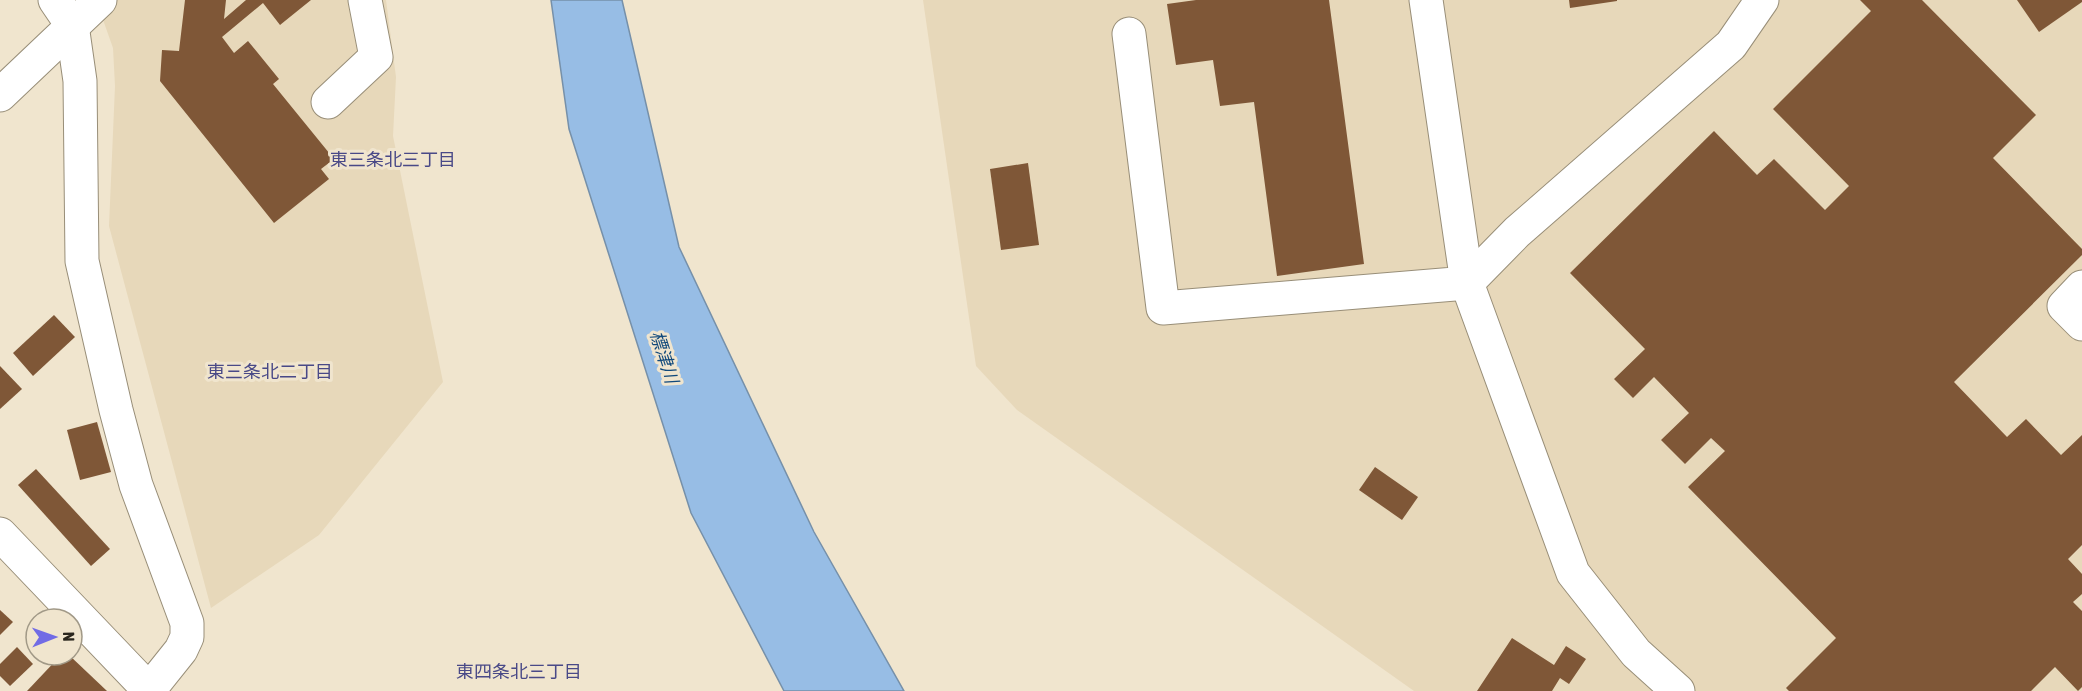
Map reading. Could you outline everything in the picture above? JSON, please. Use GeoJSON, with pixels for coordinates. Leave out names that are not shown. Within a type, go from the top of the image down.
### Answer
{"type":"FeatureCollection","features":[{"type":"Feature","properties":{"kind":"street"},"geometry":{"type":"LineString","coordinates":[[0,95],[63,13],[100,0]]}},
{"type":"Feature","properties":{"kind":"street"},"geometry":{"type":"LineString","coordinates":[[328,102],[376,57],[365,0]]}},
{"type":"Feature","properties":{"kind":"street"},"geometry":{"type":"LineString","coordinates":[[1426,0],[1467,283],[1572,573],[1636,653],[1678,691]]}},
{"type":"Feature","properties":{"kind":"street"},"geometry":{"type":"LineString","coordinates":[[1129,34],[1163,308],[1467,283],[1517,232],[1731,45],[1762,0]]}},
{"type":"Feature","properties":{"kind":"street"},"geometry":{"type":"LineString","coordinates":[[0,534],[149,691],[182,650],[187,637],[187,623],[136,484],[116,410],[82,261],[82,109],[78,54],[63,13]]}},
{"type":"Feature","properties":{"kind":"street"},"geometry":{"type":"LineString","coordinates":[[2082,287],[2064,306],[2082,324]]}},
{"type":"Feature","properties":{"kind":"shaded area"},"geometry":{"type":"Polygon","coordinates":[[[96,0],[386,0],[396,77],[393,136],[443,382],[319,535],[211,608],[109,226],[115,86],[113,48],[96,0]]]}},
{"type":"Feature","properties":{"kind":"shaded area"},"geometry":{"type":"Polygon","coordinates":[[[923,0],[2082,0],[2082,691],[1414,691],[1017,410],[976,366],[923,0]]]}},
{"type":"Feature","properties":{"kind":"water","name":"標津川"},"geometry":{"type":"Polygon","coordinates":[[[551,0],[622,0],[679,247],[814,532],[904,691],[784,691],[691,513],[569,129],[551,0]]]}},
{"type":"Feature","properties":{"kind":"building"},"geometry":{"type":"Polygon","coordinates":[[[185,0],[226,0],[224,19],[246,0],[311,0],[280,25],[263,3],[222,37],[234,53],[248,41],[279,79],[273,84],[334,159],[321,169],[329,179],[274,223],[160,81],[162,50],[179,51],[185,0]]]}},
{"type":"Feature","properties":{"kind":"building"},"geometry":{"type":"Polygon","coordinates":[[[1196,0],[1329,0],[1364,264],[1277,276],[1254,102],[1220,106],[1213,60],[1176,65],[1167,4],[1196,0]]]}},
{"type":"Feature","properties":{"kind":"building"},"geometry":{"type":"Polygon","coordinates":[[[1569,0],[1617,0],[1617,1],[1570,8],[1569,0]]]}},
{"type":"Feature","properties":{"kind":"building"},"geometry":{"type":"Polygon","coordinates":[[[1860,0],[1922,0],[2036,115],[1993,158],[2082,249],[2082,255],[1954,382],[2007,437],[2026,419],[2061,455],[2082,435],[2082,545],[2068,559],[2082,574],[2082,594],[2073,602],[2082,611],[2082,687],[2078,691],[2055,667],[2031,691],[1789,691],[1786,688],[1836,638],[1688,487],[1725,451],[1711,438],[1685,464],[1661,440],[1689,413],[1654,377],[1633,398],[1614,379],[1645,349],[1570,273],[1714,131],[1757,175],[1774,159],[1825,210],[1849,186],[1773,109],[1871,11],[1860,0]]]}},
{"type":"Feature","properties":{"kind":"building"},"geometry":{"type":"Polygon","coordinates":[[[2017,0],[2082,0],[2082,2],[2039,32],[2017,0]]]}},
{"type":"Feature","properties":{"kind":"building"},"geometry":{"type":"Polygon","coordinates":[[[1028,163],[1039,245],[1001,250],[990,169],[1028,163]]]}},
{"type":"Feature","properties":{"kind":"building"},"geometry":{"type":"Polygon","coordinates":[[[54,315],[75,337],[33,376],[13,353],[54,315]]]}},
{"type":"Feature","properties":{"kind":"building"},"geometry":{"type":"Polygon","coordinates":[[[0,366],[22,389],[0,409],[0,366]]]}},
{"type":"Feature","properties":{"kind":"building"},"geometry":{"type":"Polygon","coordinates":[[[97,422],[111,472],[80,480],[67,430],[97,422]]]}},
{"type":"Feature","properties":{"kind":"building"},"geometry":{"type":"Polygon","coordinates":[[[1375,467],[1418,497],[1402,520],[1359,490],[1375,467]]]}},
{"type":"Feature","properties":{"kind":"building"},"geometry":{"type":"Polygon","coordinates":[[[36,469],[110,549],[91,566],[18,485],[36,469]]]}},
{"type":"Feature","properties":{"kind":"building"},"geometry":{"type":"Polygon","coordinates":[[[0,610],[13,622],[0,635],[0,610]]]}},
{"type":"Feature","properties":{"kind":"building"},"geometry":{"type":"Polygon","coordinates":[[[1512,638],[1554,665],[1566,646],[1586,659],[1569,684],[1560,678],[1552,691],[1477,691],[1512,638]]]}},
{"type":"Feature","properties":{"kind":"building"},"geometry":{"type":"Polygon","coordinates":[[[17,647],[24,654],[24,667],[30,667],[10,686],[0,676],[0,664],[17,647]]]}},
{"type":"Feature","properties":{"kind":"building"},"geometry":{"type":"Polygon","coordinates":[[[50,667],[82,667],[107,691],[27,691],[50,667]]]}},
{"type":"Feature","properties":{"kind":"district","name":"東三条北三丁目"},"geometry":{"type":"Point","coordinates":[393,160]}},
{"type":"Feature","properties":{"kind":"district","name":"東三条北二丁目"},"geometry":{"type":"Point","coordinates":[270,372]}},
{"type":"Feature","properties":{"kind":"district","name":"東四条北三丁目"},"geometry":{"type":"Point","coordinates":[519,672]}}]}
